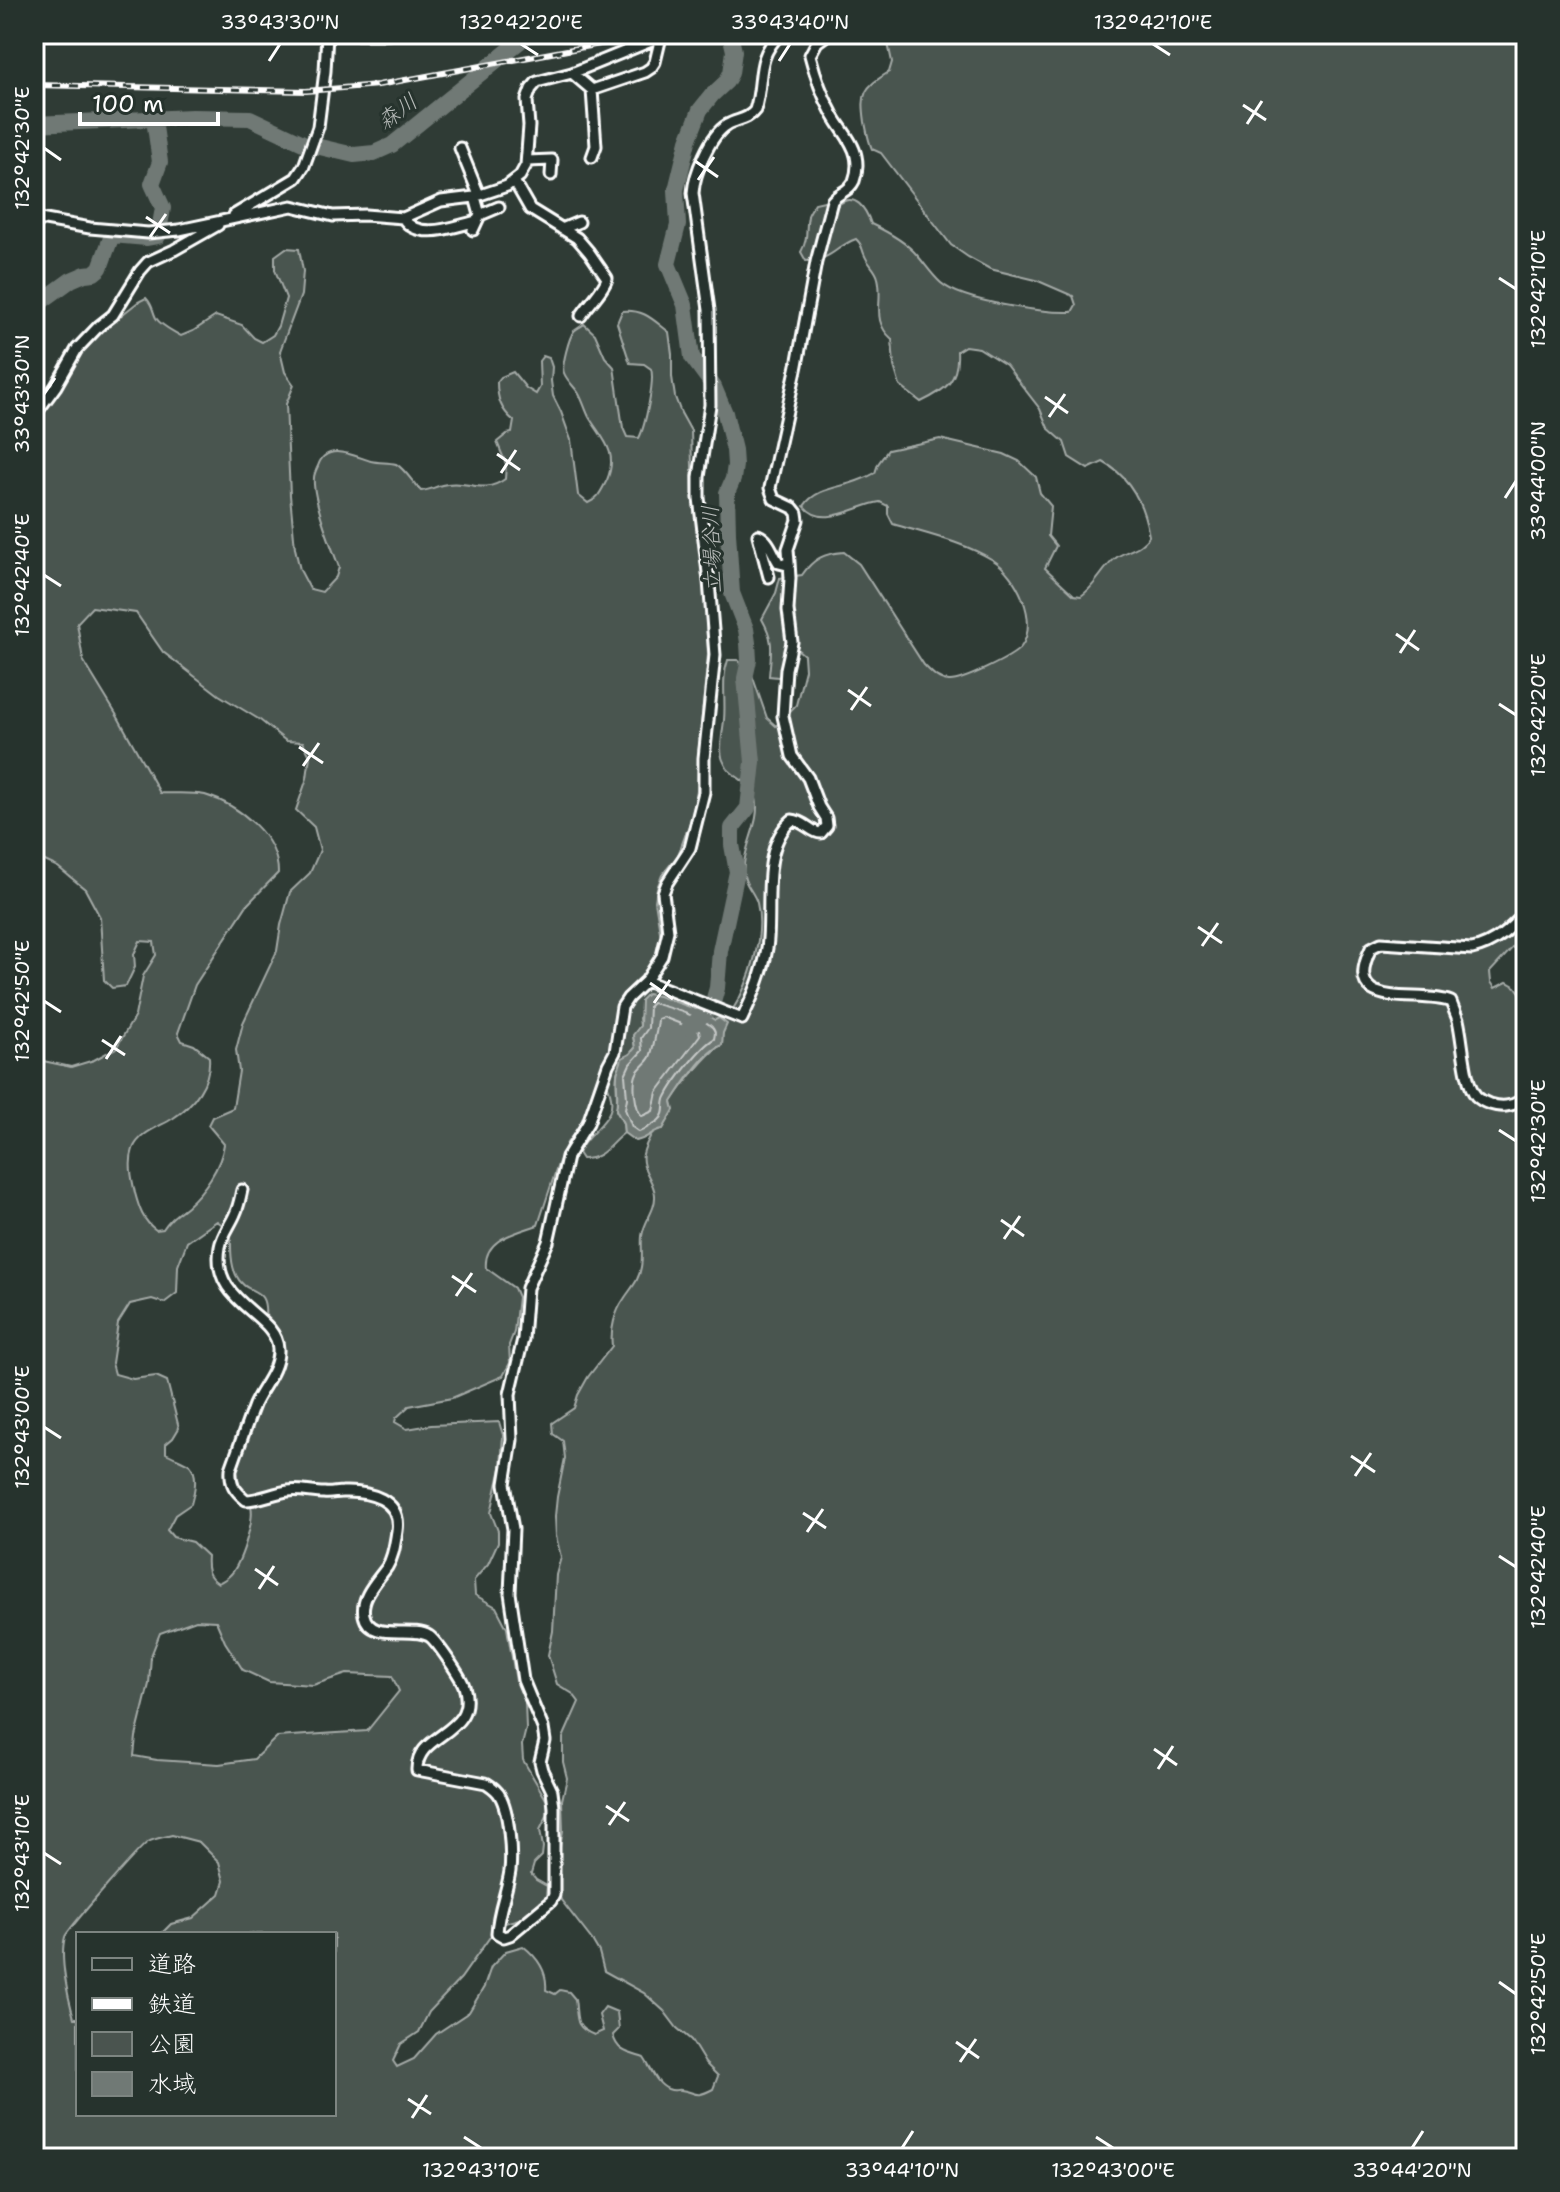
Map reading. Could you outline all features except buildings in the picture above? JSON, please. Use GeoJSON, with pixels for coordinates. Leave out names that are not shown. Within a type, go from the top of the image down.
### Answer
{"type":"FeatureCollection","features":[{"type":"Feature","properties":{"kind":"street"},"geometry":{"type":"LineString","coordinates":[[34,416],[77,349],[113,315],[148,262],[296,178],[320,119],[327,34]]}},
{"type":"Feature","properties":{"kind":"street"},"geometry":{"type":"LineString","coordinates":[[341,34],[389,34]]}},
{"type":"Feature","properties":{"kind":"street"},"geometry":{"type":"LineString","coordinates":[[242,1190],[220,1249],[221,1275],[226,1287],[272,1332],[277,1342],[278,1356],[256,1401],[231,1469],[230,1480],[235,1491],[246,1500],[288,1491],[345,1491],[382,1499],[395,1511],[398,1521],[392,1559],[374,1584],[364,1603],[363,1613],[373,1628],[384,1632],[417,1631],[430,1636],[463,1685],[466,1706],[458,1723],[435,1739],[423,1753],[417,1770],[486,1783],[502,1798],[510,1857],[510,1872],[497,1920],[497,1933],[504,1937],[520,1928],[554,1895],[555,1832],[552,1791],[540,1762],[545,1741],[543,1728],[523,1680],[510,1593],[513,1529],[505,1484],[512,1440],[510,1394],[523,1339],[527,1288],[548,1242],[567,1157],[588,1123],[615,1052],[622,1007],[646,981],[662,956],[668,931],[663,893],[690,848],[704,792],[704,758],[715,655],[699,498],[699,477],[710,405],[709,310],[694,182],[718,133],[724,127],[751,116],[755,110],[762,60],[780,34]]}},
{"type":"Feature","properties":{"kind":"street"},"geometry":{"type":"LineString","coordinates":[[646,981],[742,1019],[760,979],[768,946],[770,868],[783,830],[792,820],[800,821],[816,833],[821,833],[827,826],[808,778],[792,756],[783,716],[786,669],[792,642],[788,610],[788,549],[798,520],[793,508],[774,499],[770,488],[816,262],[832,201],[852,186],[857,172],[854,149],[832,115],[810,55],[817,42],[828,34]]}},
{"type":"Feature","properties":{"kind":"street"},"geometry":{"type":"LineString","coordinates":[[34,218],[90,228],[148,233],[179,230],[292,206],[333,216],[403,218],[441,201],[477,196],[514,181],[527,161],[527,100],[537,82],[572,73],[661,36]]}},
{"type":"Feature","properties":{"kind":"street"},"geometry":{"type":"LineString","coordinates":[[592,90],[645,72],[655,62],[661,36]]}},
{"type":"Feature","properties":{"kind":"street"},"geometry":{"type":"LineString","coordinates":[[572,73],[592,90],[596,146],[592,157]]}},
{"type":"Feature","properties":{"kind":"street"},"geometry":{"type":"LineString","coordinates":[[460,148],[477,196],[477,222]]}},
{"type":"Feature","properties":{"kind":"street"},"geometry":{"type":"LineString","coordinates":[[527,161],[552,160],[551,175]]}},
{"type":"Feature","properties":{"kind":"street"},"geometry":{"type":"LineString","coordinates":[[514,181],[530,209],[584,244],[607,278],[605,286],[581,316]]}},
{"type":"Feature","properties":{"kind":"street"},"geometry":{"type":"LineString","coordinates":[[403,218],[406,224],[428,231],[477,222],[499,207]]}},
{"type":"Feature","properties":{"kind":"street"},"geometry":{"type":"LineString","coordinates":[[562,229],[579,222]]}},
{"type":"Feature","properties":{"kind":"street"},"geometry":{"type":"LineString","coordinates":[[769,577],[758,535],[769,544],[779,563],[787,565],[789,562]]}},
{"type":"Feature","properties":{"kind":"street"},"geometry":{"type":"LineString","coordinates":[[1526,912],[1497,940],[1486,946],[1472,949],[1381,943],[1371,948],[1363,964],[1363,977],[1370,988],[1381,995],[1451,1002],[1458,1019],[1472,1089],[1487,1104],[1505,1107],[1519,1103],[1526,1093]]}},
{"type":"Feature","properties":{"kind":"green space"},"geometry":{"type":"Polygon","coordinates":[[[886,34],[1526,34],[1526,933],[1490,972],[1495,988],[1507,982],[1516,987],[1526,1001],[1526,2158],[34,2158],[34,1059],[71,1067],[94,1060],[116,1048],[135,1016],[143,976],[156,955],[154,942],[140,941],[134,954],[135,967],[126,986],[112,988],[104,980],[100,917],[85,889],[58,867],[34,856],[34,423],[94,337],[146,298],[158,321],[181,336],[216,316],[242,325],[262,342],[273,335],[286,298],[275,270],[275,256],[286,248],[299,249],[303,271],[301,295],[280,351],[285,372],[294,385],[286,404],[295,548],[300,570],[310,589],[322,592],[336,577],[339,567],[314,487],[315,472],[327,454],[341,452],[396,464],[421,491],[447,484],[483,487],[497,484],[505,479],[506,464],[497,442],[512,433],[514,421],[501,404],[497,382],[513,372],[526,388],[536,394],[540,387],[539,361],[543,356],[549,358],[552,367],[553,396],[571,440],[578,495],[588,503],[603,488],[611,461],[607,446],[563,370],[572,334],[584,324],[595,334],[605,357],[614,367],[623,428],[627,437],[639,438],[649,404],[651,369],[644,364],[630,363],[617,323],[622,311],[636,312],[669,332],[675,397],[691,431],[693,500],[704,584],[708,654],[693,814],[678,855],[662,875],[657,888],[655,901],[661,938],[658,956],[642,981],[667,994],[663,998],[658,996],[639,1018],[640,1026],[633,1036],[635,1048],[618,1070],[616,1110],[624,1133],[596,1157],[582,1159],[578,1153],[603,1122],[611,1105],[606,1083],[596,1085],[584,1120],[567,1143],[558,1164],[538,1225],[502,1239],[486,1258],[486,1268],[514,1288],[518,1297],[514,1332],[509,1345],[510,1363],[503,1376],[452,1398],[409,1406],[395,1422],[407,1429],[499,1422],[503,1435],[501,1468],[491,1513],[498,1531],[498,1542],[488,1564],[474,1580],[475,1595],[496,1607],[507,1628],[516,1681],[525,1702],[523,1760],[547,1801],[548,1814],[540,1830],[542,1856],[534,1864],[531,1874],[547,1886],[546,1897],[519,1919],[505,1923],[490,1937],[461,1978],[429,2012],[419,2032],[401,2044],[393,2061],[397,2067],[414,2059],[436,2034],[469,2012],[484,1987],[491,1967],[506,1951],[523,1946],[540,1965],[546,1990],[555,1994],[560,1990],[569,1992],[575,1999],[578,2021],[583,2029],[594,2035],[603,2031],[599,2015],[605,2007],[617,2012],[619,2029],[613,2035],[615,2041],[629,2053],[644,2058],[664,2087],[699,2094],[707,2092],[713,2089],[718,2076],[705,2063],[691,2040],[644,1993],[604,1971],[592,1940],[561,1900],[562,1800],[567,1778],[563,1738],[579,1702],[557,1684],[548,1655],[553,1631],[556,1575],[561,1557],[555,1516],[565,1458],[563,1441],[553,1434],[552,1423],[574,1408],[588,1377],[612,1346],[616,1315],[640,1272],[642,1236],[655,1200],[643,1159],[647,1144],[690,1077],[722,1045],[718,1024],[693,1004],[699,999],[722,1009],[733,1009],[745,986],[757,944],[757,903],[744,871],[757,806],[754,793],[727,768],[722,758],[726,667],[728,660],[738,660],[752,675],[767,718],[776,726],[796,705],[805,670],[804,655],[797,649],[788,651],[782,674],[769,676],[770,641],[762,619],[780,578],[802,575],[820,558],[844,552],[859,564],[924,665],[938,678],[949,681],[964,678],[1021,647],[1028,624],[1023,599],[1010,576],[993,560],[957,543],[893,524],[888,506],[880,502],[830,516],[812,513],[804,506],[821,492],[875,473],[888,450],[940,439],[1004,454],[1019,461],[1036,477],[1040,493],[1051,506],[1048,536],[1056,546],[1045,568],[1074,595],[1081,596],[1112,561],[1139,546],[1149,536],[1140,503],[1129,484],[1103,462],[1088,469],[1069,457],[1064,442],[1048,428],[1040,409],[1006,365],[979,348],[965,346],[957,351],[956,370],[949,383],[921,402],[900,386],[894,366],[892,339],[885,332],[879,317],[878,278],[856,239],[829,255],[806,261],[801,252],[808,215],[815,203],[824,201],[838,205],[850,200],[863,208],[871,224],[907,245],[941,283],[952,290],[985,301],[1043,311],[1072,312],[1076,305],[1073,296],[1036,280],[990,269],[951,245],[881,153],[872,149],[865,122],[864,98],[869,87],[889,72],[892,62],[886,34]],[[92,607],[77,623],[83,660],[160,793],[205,795],[243,814],[264,835],[276,859],[278,873],[247,905],[195,985],[178,1033],[182,1041],[194,1045],[209,1057],[207,1075],[200,1092],[187,1107],[145,1135],[133,1149],[131,1171],[137,1199],[145,1218],[156,1230],[163,1229],[200,1193],[215,1170],[224,1144],[208,1125],[212,1117],[233,1108],[239,1071],[236,1050],[243,1023],[277,951],[290,892],[310,873],[320,850],[314,827],[296,810],[307,778],[310,756],[303,742],[286,741],[163,652],[136,613],[92,607]],[[217,1221],[187,1242],[178,1266],[177,1293],[164,1303],[152,1299],[130,1304],[118,1323],[112,1363],[115,1374],[133,1379],[156,1376],[167,1381],[179,1428],[166,1444],[166,1453],[190,1465],[195,1479],[191,1504],[175,1515],[167,1530],[173,1537],[192,1542],[207,1556],[208,1572],[218,1583],[233,1571],[249,1532],[251,1506],[235,1472],[261,1402],[273,1381],[282,1347],[277,1332],[265,1318],[260,1295],[236,1275],[231,1231],[217,1221]],[[196,1620],[160,1633],[151,1656],[149,1684],[134,1756],[219,1764],[254,1759],[277,1737],[367,1731],[399,1691],[392,1676],[347,1674],[313,1685],[269,1682],[243,1670],[216,1621],[196,1620]]]}},
{"type":"Feature","properties":{"kind":"water"},"geometry":{"type":"Polygon","coordinates":[[[647,994],[696,1009],[727,1024],[722,1045],[708,1054],[687,1079],[672,1102],[674,1110],[663,1129],[635,1141],[624,1133],[616,1110],[617,1074],[622,1058],[635,1048],[633,1035],[640,1026],[641,1000],[647,994]]]}},
{"type":"Feature","properties":{"kind":"waterway","name":"森川"},"geometry":{"type":"LineString","coordinates":[[34,124],[192,117],[250,118],[303,143],[354,155],[374,153],[392,145],[529,34]]}},
{"type":"Feature","properties":{"kind":"waterway","name":"立場谷川"},"geometry":{"type":"LineString","coordinates":[[689,1028],[712,1006],[717,988],[720,951],[737,872],[732,828],[748,808],[753,762],[745,678],[749,660],[748,643],[732,593],[728,533],[727,493],[733,479],[734,450],[725,413],[714,387],[692,357],[685,305],[668,264],[678,225],[676,190],[688,141],[700,110],[731,73],[734,51],[730,34]]}},
{"type":"Feature","properties":{"kind":"waterway"},"geometry":{"type":"LineString","coordinates":[[34,364],[38,343],[34,313],[42,301],[71,280],[100,268],[112,235],[158,236],[163,208],[152,184],[160,162],[154,119]]}},
{"type":"Feature","properties":{"kind":"railway"},"geometry":{"type":"LineString","coordinates":[[34,85],[306,91],[378,85],[654,34]]}}]}
